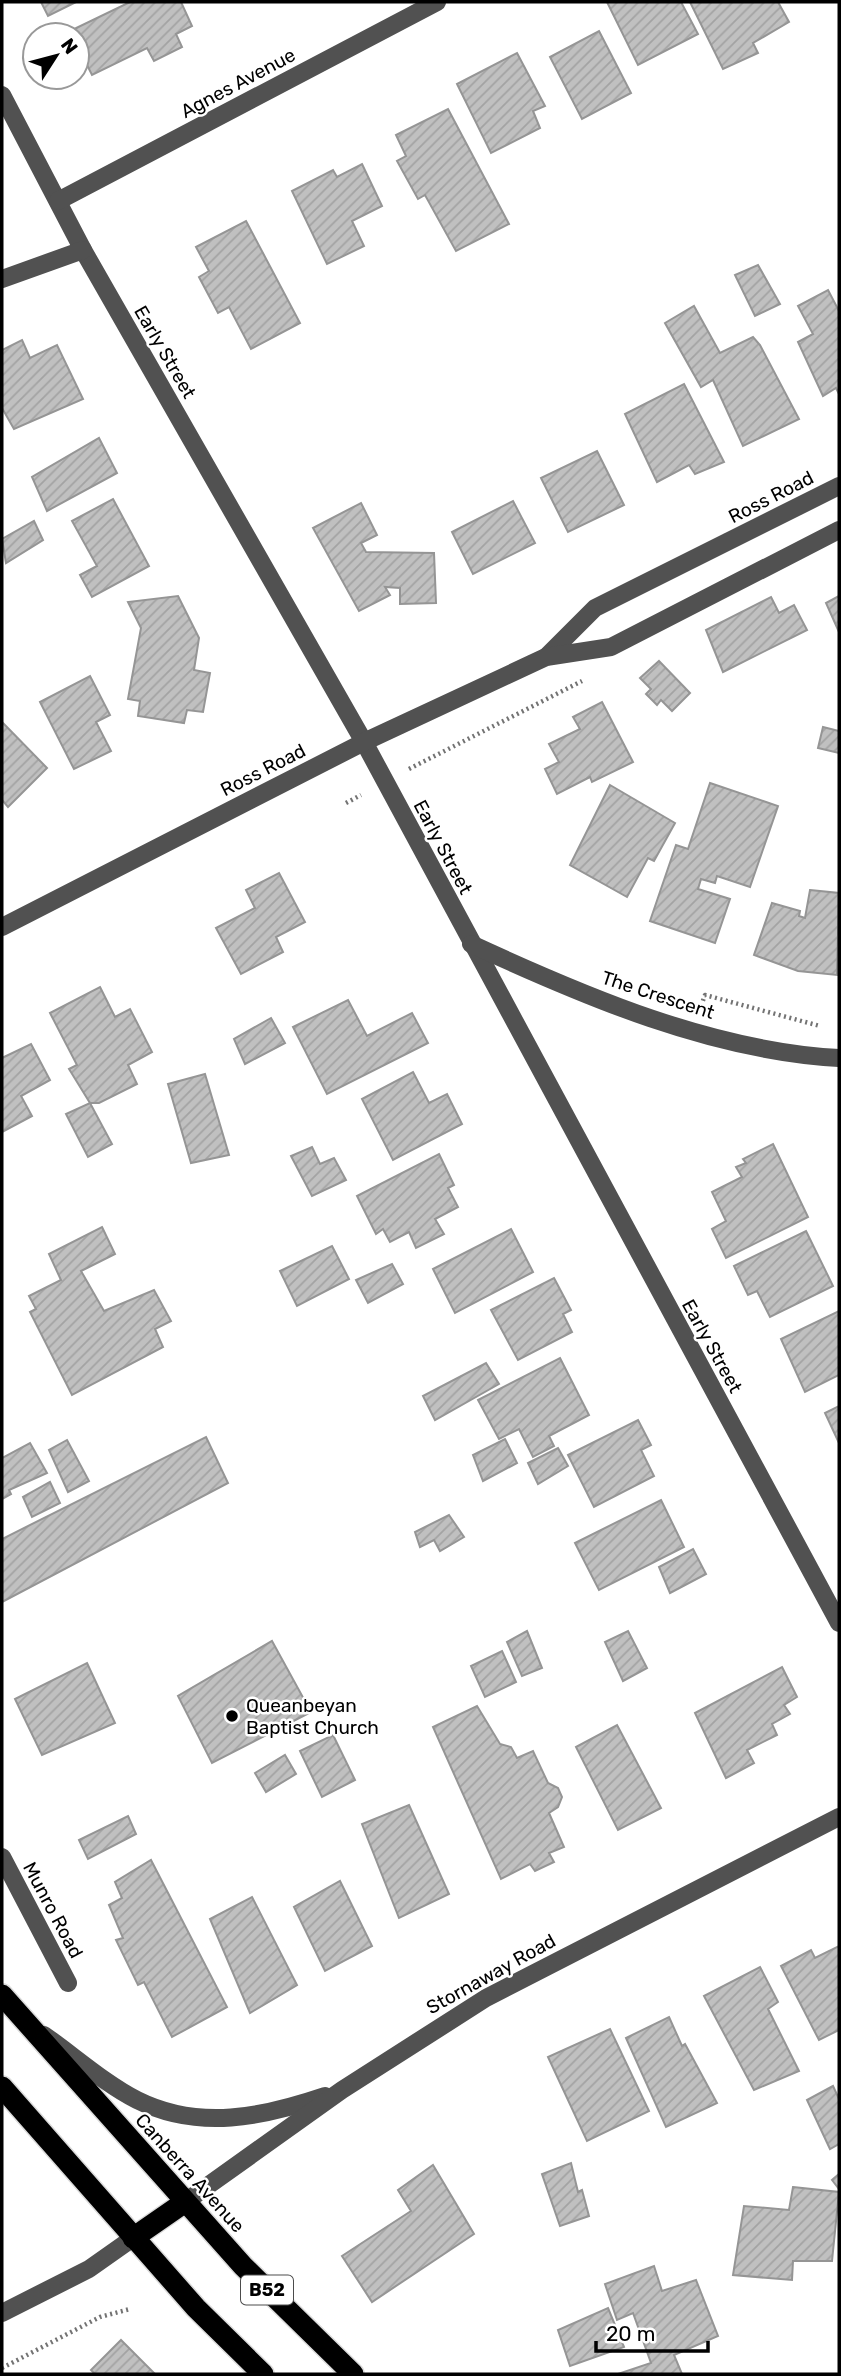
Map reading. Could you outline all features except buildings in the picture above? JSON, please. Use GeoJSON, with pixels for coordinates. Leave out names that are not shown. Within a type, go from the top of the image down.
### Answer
{"type":"FeatureCollection","features":[{"type":"Feature","properties":{"kind":"highway","name":"Canberra Avenue"},"geometry":{"type":"LineString","coordinates":[[2,1995],[243,2266],[353,2374]]}},
{"type":"Feature","properties":{"kind":"highway"},"geometry":{"type":"LineString","coordinates":[[2,2087],[196,2308],[264,2374]]}},
{"type":"Feature","properties":{"kind":"highway"},"geometry":{"type":"LineString","coordinates":[[133,2238],[185,2202]]}},
{"type":"Feature","properties":{"kind":"street","name":"Agnes Avenue"},"geometry":{"type":"LineString","coordinates":[[58,201],[431,3]]}},
{"type":"Feature","properties":{"kind":"street","name":"Early Street"},"geometry":{"type":"LineString","coordinates":[[2,95],[83,250],[364,742],[839,1623]]}},
{"type":"Feature","properties":{"kind":"street"},"geometry":{"type":"LineString","coordinates":[[2,279],[83,250]]}},
{"type":"Feature","properties":{"kind":"street","name":"Ross Road"},"geometry":{"type":"LineString","coordinates":[[546,657],[595,608],[839,486]]}},
{"type":"Feature","properties":{"kind":"street","name":"Ross Road"},"geometry":{"type":"LineString","coordinates":[[2,927],[364,742],[546,657],[611,647],[839,530]]}},
{"type":"Feature","properties":{"kind":"street","name":"The Crescent"},"geometry":{"type":"LineString","coordinates":[[471,944],[548,980],[681,1027],[733,1042],[810,1057],[839,1058]]}},
{"type":"Feature","properties":{"kind":"street","name":"Stornaway Road"},"geometry":{"type":"LineString","coordinates":[[185,2202],[342,2090],[486,1998],[839,1817]]}},
{"type":"Feature","properties":{"kind":"street","name":"Munro Road"},"geometry":{"type":"LineString","coordinates":[[2,1857],[68,1983]]}},
{"type":"Feature","properties":{"kind":"street"},"geometry":{"type":"LineString","coordinates":[[27,2024],[136,2099],[182,2116],[229,2119],[276,2112],[342,2090]]}},
{"type":"Feature","properties":{"kind":"street"},"geometry":{"type":"LineString","coordinates":[[2,2314],[89,2269],[133,2238]]}},
{"type":"Feature","properties":{"kind":"path"},"geometry":{"type":"LineString","coordinates":[[705,995],[823,1026]]}},
{"type":"Feature","properties":{"kind":"path"},"geometry":{"type":"LineString","coordinates":[[2,2368],[100,2317],[131,2309]]}},
{"type":"Feature","properties":{"kind":"place","name":"Queanbeyan Baptist Church"},"geometry":{"type":"Point","coordinates":[232,1716]}}]}
